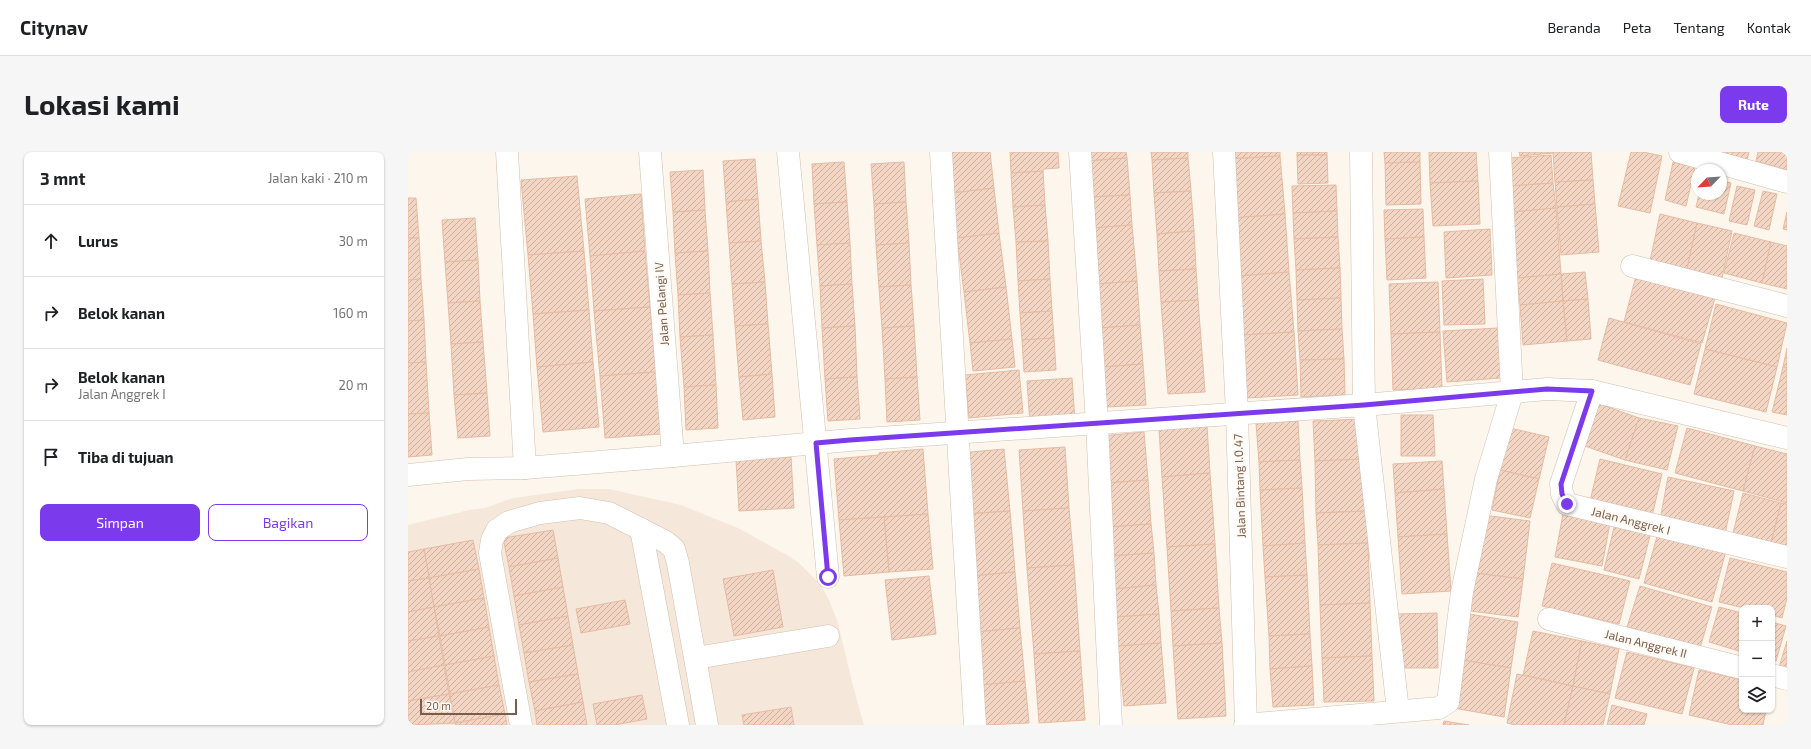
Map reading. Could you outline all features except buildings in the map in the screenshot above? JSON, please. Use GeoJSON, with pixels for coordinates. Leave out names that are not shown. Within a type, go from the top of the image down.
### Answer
{"type":"FeatureCollection","features":[{"type":"Feature","properties":{"kind":"street"},"geometry":{"type":"LineString","coordinates":[[507,152],[525,468]]}},
{"type":"Feature","properties":{"kind":"street","name":"Jalan Pelangi IV"},"geometry":{"type":"LineString","coordinates":[[650,152],[673,456]]}},
{"type":"Feature","properties":{"kind":"street"},"geometry":{"type":"LineString","coordinates":[[788,152],[828,577]]}},
{"type":"Feature","properties":{"kind":"street"},"geometry":{"type":"LineString","coordinates":[[941,152],[956,434],[975,725]]}},
{"type":"Feature","properties":{"kind":"street"},"geometry":{"type":"LineString","coordinates":[[1080,152],[1097,423],[1111,725]]}},
{"type":"Feature","properties":{"kind":"street","name":"Jalan Bintang I.0.47"},"geometry":{"type":"LineString","coordinates":[[1224,152],[1236,414],[1246,725]]}},
{"type":"Feature","properties":{"kind":"street"},"geometry":{"type":"LineString","coordinates":[[1361,152],[1364,405],[1398,710]]}},
{"type":"Feature","properties":{"kind":"street"},"geometry":{"type":"LineString","coordinates":[[1246,725],[1398,710],[1439,708],[1448,702],[1462,592],[1486,479],[1512,393],[1500,152]]}},
{"type":"Feature","properties":{"kind":"street"},"geometry":{"type":"LineString","coordinates":[[1680,152],[1787,182]]}},
{"type":"Feature","properties":{"kind":"street"},"geometry":{"type":"LineString","coordinates":[[1632,266],[1787,306]]}},
{"type":"Feature","properties":{"kind":"street"},"geometry":{"type":"LineString","coordinates":[[408,475],[468,469],[525,468],[816,443],[1364,405],[1547,389],[1592,391],[1787,438]]}},
{"type":"Feature","properties":{"kind":"street","name":"Jalan Anggrek I"},"geometry":{"type":"LineString","coordinates":[[1592,391],[1561,484],[1562,494],[1567,504],[1787,557]]}},
{"type":"Feature","properties":{"kind":"street"},"geometry":{"type":"LineString","coordinates":[[521,725],[490,553],[492,540],[496,530],[508,522],[540,513],[580,508],[609,513],[666,542],[674,549],[696,658],[707,725]]}},
{"type":"Feature","properties":{"kind":"street"},"geometry":{"type":"LineString","coordinates":[[641,529],[678,725]]}},
{"type":"Feature","properties":{"kind":"street","name":"Jalan Anggrek II"},"geometry":{"type":"LineString","coordinates":[[1549,619],[1739,667]]}},
{"type":"Feature","properties":{"kind":"street"},"geometry":{"type":"LineString","coordinates":[[696,658],[828,636]]}},
{"type":"Feature","properties":{"kind":"street"},"geometry":{"type":"LineString","coordinates":[[1775,676],[1787,679]]}},
{"type":"Feature","properties":{"kind":"shaded area"},"geometry":{"type":"Polygon","coordinates":[[[579,489],[609,489],[681,505],[738,528],[799,563],[821,585],[829,600],[838,623],[864,725],[408,725],[408,525],[469,510],[485,508],[513,498],[579,489]]]}},
{"type":"Feature","properties":{"kind":"route"},"geometry":{"type":"LineString","coordinates":[[828,577],[816,443],[1364,405],[1547,389],[1592,391],[1561,484],[1562,494],[1567,504]]}}]}
